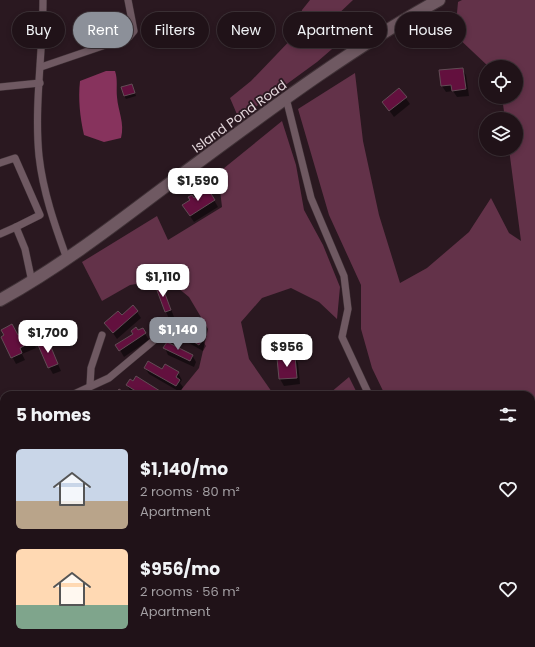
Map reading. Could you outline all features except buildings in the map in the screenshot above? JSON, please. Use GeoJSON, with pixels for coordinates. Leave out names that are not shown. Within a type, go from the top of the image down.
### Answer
{"type":"FeatureCollection","features":[{"type":"Feature","properties":{"kind":"street","name":"Island Pond Road"},"geometry":{"type":"LineString","coordinates":[[0,300],[67,260],[286,98],[360,48],[439,0]]}},
{"type":"Feature","properties":{"kind":"lane"},"geometry":{"type":"LineString","coordinates":[[43,0],[39,156],[48,206],[67,260]]}},
{"type":"Feature","properties":{"kind":"lane"},"geometry":{"type":"LineString","coordinates":[[41,67],[129,37],[134,31],[134,24],[128,0]]}},
{"type":"Feature","properties":{"kind":"lane"},"geometry":{"type":"LineString","coordinates":[[0,87],[40,83]]}},
{"type":"Feature","properties":{"kind":"lane"},"geometry":{"type":"LineString","coordinates":[[286,98],[311,198],[344,276],[348,309],[342,337],[367,391]]}},
{"type":"Feature","properties":{"kind":"lane"},"geometry":{"type":"LineString","coordinates":[[0,163],[15,158],[40,215],[0,234]]}},
{"type":"Feature","properties":{"kind":"lane"},"geometry":{"type":"LineString","coordinates":[[16,227],[25,249],[32,282]]}},
{"type":"Feature","properties":{"kind":"lane"},"geometry":{"type":"LineString","coordinates":[[80,391],[109,378],[164,332]]}},
{"type":"Feature","properties":{"kind":"lane"},"geometry":{"type":"LineString","coordinates":[[90,386],[91,368],[102,335]]}},
{"type":"Feature","properties":{"kind":"shaded area"},"geometry":{"type":"Polygon","coordinates":[[[310,0],[353,0],[340,12],[302,12],[310,0]]]}},
{"type":"Feature","properties":{"kind":"shaded area"},"geometry":{"type":"Polygon","coordinates":[[[462,0],[535,0],[535,391],[383,391],[372,368],[361,329],[361,285],[329,215],[298,109],[355,73],[363,141],[379,215],[400,283],[427,268],[469,232],[491,198],[509,233],[521,241],[510,156],[523,156],[523,112],[504,112],[503,104],[523,104],[523,60],[482,60],[466,45],[466,12],[457,12],[458,2],[462,0]]]}},
{"type":"Feature","properties":{"kind":"shaded area"},"geometry":{"type":"Polygon","coordinates":[[[283,48],[333,48],[317,62],[239,119],[230,98],[251,81],[283,48]]]}},
{"type":"Feature","properties":{"kind":"shaded area"},"geometry":{"type":"Polygon","coordinates":[[[106,71],[115,71],[122,133],[121,138],[104,142],[84,135],[80,115],[79,94],[80,81],[106,71]]]}},
{"type":"Feature","properties":{"kind":"shaded area"},"geometry":{"type":"Polygon","coordinates":[[[282,121],[296,165],[304,210],[323,245],[340,287],[337,319],[319,302],[291,288],[262,298],[241,322],[249,359],[271,391],[180,391],[199,368],[208,329],[189,297],[167,279],[130,285],[102,301],[82,262],[157,216],[168,240],[222,207],[218,173],[282,121]]]}},
{"type":"Feature","properties":{"kind":"shaded area"},"geometry":{"type":"Polygon","coordinates":[[[349,377],[356,391],[332,391],[349,377]]]}}]}
